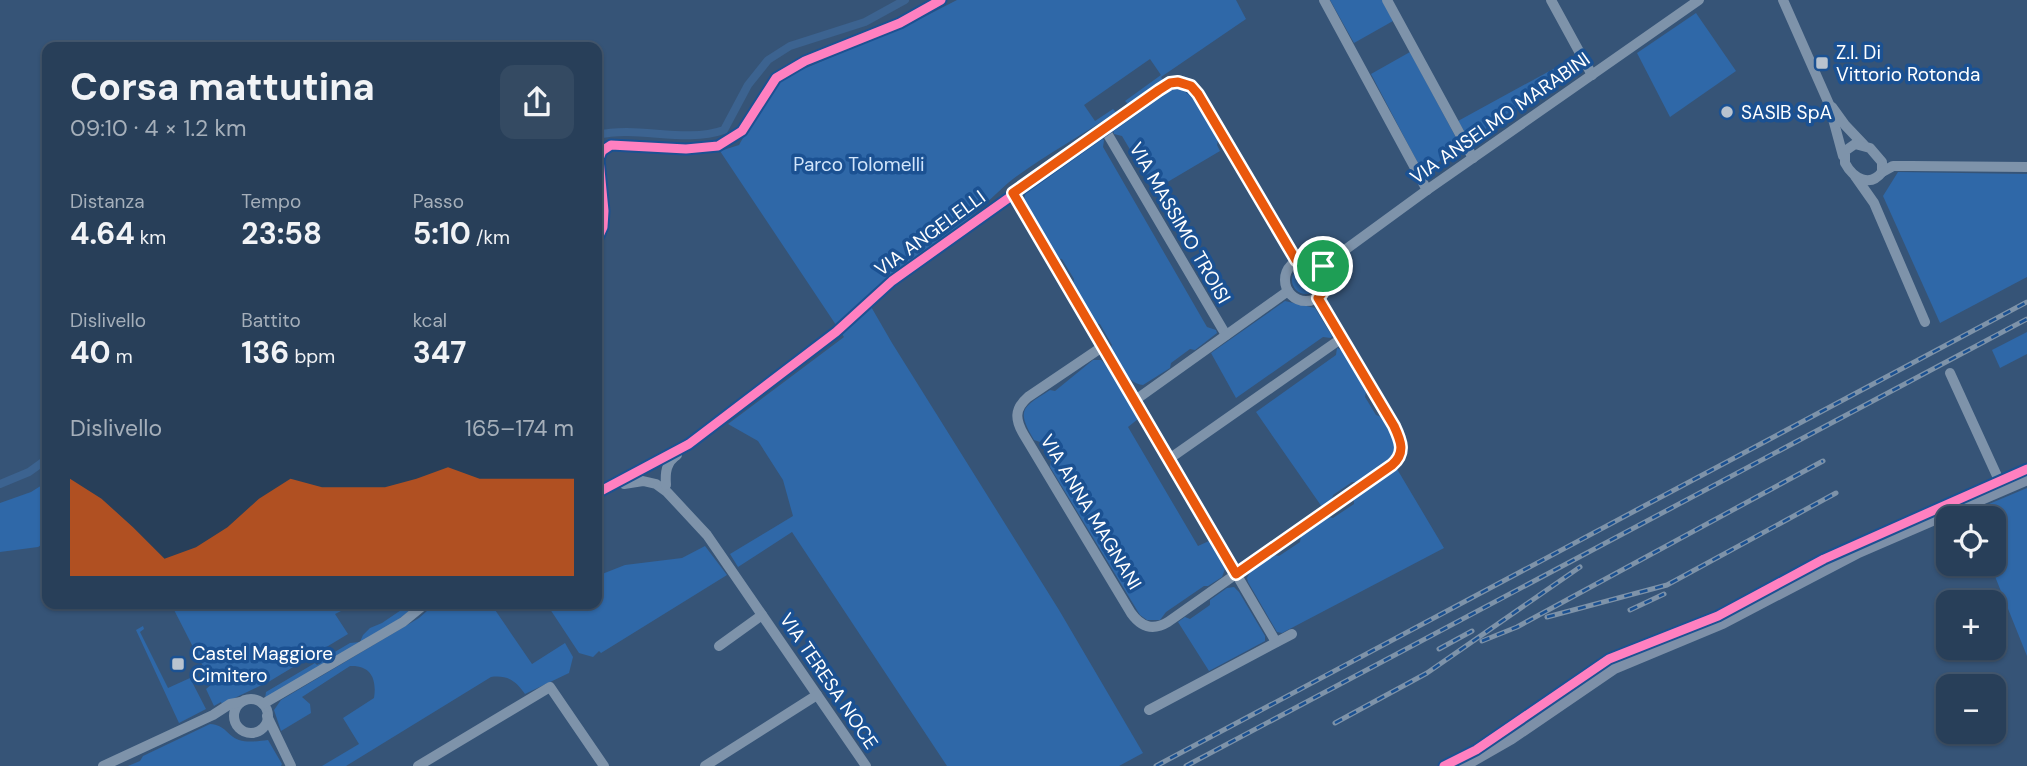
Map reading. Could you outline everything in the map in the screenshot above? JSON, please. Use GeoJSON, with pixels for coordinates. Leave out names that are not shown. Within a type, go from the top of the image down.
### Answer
{"type":"FeatureCollection","features":[{"type":"Feature","properties":{"kind":"main road"},"geometry":{"type":"LineString","coordinates":[[1461,766],[1510,738],[1614,667],[1722,622],[1836,562],[2027,478]]}},
{"type":"Feature","properties":{"kind":"street"},"geometry":{"type":"LineString","coordinates":[[1324,0],[1427,190]]}},
{"type":"Feature","properties":{"kind":"street"},"geometry":{"type":"LineString","coordinates":[[1387,0],[1473,158]]}},
{"type":"Feature","properties":{"kind":"street"},"geometry":{"type":"LineString","coordinates":[[1552,0],[1592,75]]}},
{"type":"Feature","properties":{"kind":"street","name":"VIA ANSELMO MARABINI"},"geometry":{"type":"LineString","coordinates":[[1323,266],[1592,75],[1682,5],[1699,0]]}},
{"type":"Feature","properties":{"kind":"street"},"geometry":{"type":"LineString","coordinates":[[1783,0],[1829,104],[1847,168],[1874,203],[1925,322]]}},
{"type":"Feature","properties":{"kind":"street","name":"VIA ANGELELLI"},"geometry":{"type":"LineString","coordinates":[[602,492],[653,465],[702,433],[836,332],[892,281],[1170,83],[1185,83],[1191,86],[1201,99],[1296,260]]}},
{"type":"Feature","properties":{"kind":"street"},"geometry":{"type":"LineString","coordinates":[[1829,104],[1845,125],[1882,162],[1874,188],[1874,203]]}},
{"type":"Feature","properties":{"kind":"street","name":"VIA MASSIMO TROISI"},"geometry":{"type":"LineString","coordinates":[[1104,128],[1226,335]]}},
{"type":"Feature","properties":{"kind":"street"},"geometry":{"type":"LineString","coordinates":[[1843,156],[1850,146],[1855,144],[1911,166]]}},
{"type":"Feature","properties":{"kind":"street"},"geometry":{"type":"LineString","coordinates":[[1855,176],[1869,181],[1893,166],[2027,167]]}},
{"type":"Feature","properties":{"kind":"street"},"geometry":{"type":"LineString","coordinates":[[1013,193],[1276,642]]}},
{"type":"Feature","properties":{"kind":"street"},"geometry":{"type":"LineString","coordinates":[[1308,258],[1323,266],[1326,286],[1318,298],[1303,301],[1288,291],[1284,277],[1296,260],[1308,258]]}},
{"type":"Feature","properties":{"kind":"street"},"geometry":{"type":"LineString","coordinates":[[1134,401],[1288,291]]}},
{"type":"Feature","properties":{"kind":"street"},"geometry":{"type":"LineString","coordinates":[[1236,574],[1399,459],[1402,449],[1397,433],[1318,298]]}},
{"type":"Feature","properties":{"kind":"street"},"geometry":{"type":"LineString","coordinates":[[1169,459],[1342,338]]}},
{"type":"Feature","properties":{"kind":"street","name":"VIA ANNA MAGNANI"},"geometry":{"type":"LineString","coordinates":[[1102,347],[1020,404],[1017,418],[1024,435],[1131,613],[1142,624],[1148,627],[1161,626],[1236,574]]}},
{"type":"Feature","properties":{"kind":"street"},"geometry":{"type":"LineString","coordinates":[[1950,373],[2003,489]]}},
{"type":"Feature","properties":{"kind":"street"},"geometry":{"type":"LineString","coordinates":[[602,493],[632,481],[643,481],[664,488],[666,470],[672,458],[692,445],[702,433]]}},
{"type":"Feature","properties":{"kind":"street","name":"VIA TERESA NOCE"},"geometry":{"type":"LineString","coordinates":[[653,465],[657,468],[664,488],[707,535],[866,766]]}},
{"type":"Feature","properties":{"kind":"street"},"geometry":{"type":"LineString","coordinates":[[260,730],[266,710],[279,696],[403,622],[419,609]]}},
{"type":"Feature","properties":{"kind":"street","name":"VIA TERESA NOCE"},"geometry":{"type":"LineString","coordinates":[[719,646],[762,615]]}},
{"type":"Feature","properties":{"kind":"street"},"geometry":{"type":"LineString","coordinates":[[1149,710],[1292,634]]}},
{"type":"Feature","properties":{"kind":"street"},"geometry":{"type":"LineString","coordinates":[[418,766],[550,687],[604,766]]}},
{"type":"Feature","properties":{"kind":"street"},"geometry":{"type":"LineString","coordinates":[[705,766],[817,695]]}},
{"type":"Feature","properties":{"kind":"street"},"geometry":{"type":"LineString","coordinates":[[103,766],[230,705],[253,699],[266,710],[291,766]]}},
{"type":"Feature","properties":{"kind":"street"},"geometry":{"type":"LineString","coordinates":[[235,722],[235,711],[241,702]]}},
{"type":"Feature","properties":{"kind":"street"},"geometry":{"type":"LineString","coordinates":[[213,715],[235,722],[246,732],[260,730],[279,740]]}},
{"type":"Feature","properties":{"kind":"green space","name":"Parco Tolomelli"},"geometry":{"type":"Polygon","coordinates":[[[957,0],[1236,0],[1246,19],[1161,77],[1163,80],[1128,104],[1125,101],[1161,75],[1150,59],[1084,105],[1095,121],[1113,109],[1116,112],[1021,173],[970,217],[901,268],[866,298],[1059,610],[1143,753],[1119,766],[947,766],[792,532],[738,567],[730,554],[793,516],[783,480],[758,441],[728,424],[844,337],[720,151],[739,145],[775,81],[910,24],[957,0]]]}},
{"type":"Feature","properties":{"kind":"green space"},"geometry":{"type":"Polygon","coordinates":[[[1330,0],[1382,0],[1393,21],[1354,43],[1330,0]]]}},
{"type":"Feature","properties":{"kind":"green space"},"geometry":{"type":"Polygon","coordinates":[[[1696,13],[1736,71],[1670,117],[1637,53],[1696,13]]]}},
{"type":"Feature","properties":{"kind":"green space"},"geometry":{"type":"Polygon","coordinates":[[[1410,52],[1460,145],[1425,171],[1421,169],[1371,74],[1410,52]]]}},
{"type":"Feature","properties":{"kind":"green space"},"geometry":{"type":"Polygon","coordinates":[[[1577,56],[1581,68],[1572,78],[1567,73],[1478,134],[1482,141],[1478,144],[1470,141],[1458,121],[1577,56]]]}},
{"type":"Feature","properties":{"kind":"green space"},"geometry":{"type":"Polygon","coordinates":[[[1174,88],[1189,94],[1201,108],[1218,140],[1220,151],[1154,190],[1122,136],[1114,134],[1113,130],[1174,88]]]}},
{"type":"Feature","properties":{"kind":"green space"},"geometry":{"type":"Polygon","coordinates":[[[1100,138],[1104,140],[1103,147],[1207,327],[1217,333],[1195,350],[1190,349],[1171,363],[1170,368],[1143,385],[1127,376],[1120,366],[1100,324],[1095,323],[1073,284],[1074,279],[1062,259],[1057,258],[1024,199],[1026,192],[1100,138]]]}},
{"type":"Feature","properties":{"kind":"green space"},"geometry":{"type":"Polygon","coordinates":[[[1898,172],[2027,174],[2027,277],[1940,323],[1883,196],[1898,172]]]}},
{"type":"Feature","properties":{"kind":"green space"},"geometry":{"type":"Polygon","coordinates":[[[1306,266],[1316,270],[1320,280],[1316,290],[1306,294],[1296,290],[1292,280],[1296,270],[1306,266]]]}},
{"type":"Feature","properties":{"kind":"green space"},"geometry":{"type":"Polygon","coordinates":[[[1285,301],[1315,308],[1331,338],[1323,337],[1236,398],[1211,353],[1285,301]]]}},
{"type":"Feature","properties":{"kind":"green space"},"geometry":{"type":"Polygon","coordinates":[[[2027,332],[2027,354],[2000,368],[1992,350],[2027,332]]]}},
{"type":"Feature","properties":{"kind":"green space"},"geometry":{"type":"Polygon","coordinates":[[[1337,348],[1342,350],[1366,392],[1365,397],[1396,443],[1391,456],[1381,466],[1333,495],[1332,500],[1322,507],[1256,412],[1336,355],[1337,348]]]}},
{"type":"Feature","properties":{"kind":"green space"},"geometry":{"type":"Polygon","coordinates":[[[1093,360],[1101,360],[1107,366],[1138,419],[1128,427],[1198,546],[1209,541],[1225,569],[1222,577],[1166,612],[1160,620],[1147,620],[1140,615],[1050,467],[1051,461],[1040,442],[1034,440],[1025,422],[1025,410],[1033,401],[1050,390],[1055,391],[1093,360]]]}},
{"type":"Feature","properties":{"kind":"green space"},"geometry":{"type":"Polygon","coordinates":[[[1397,469],[1444,548],[1282,633],[1277,632],[1248,582],[1250,572],[1274,555],[1279,556],[1300,542],[1301,536],[1328,517],[1333,518],[1354,504],[1354,498],[1397,469]]]}},
{"type":"Feature","properties":{"kind":"green space"},"geometry":{"type":"Polygon","coordinates":[[[42,485],[42,544],[0,552],[0,503],[42,485]]]}},
{"type":"Feature","properties":{"kind":"green space"},"geometry":{"type":"Polygon","coordinates":[[[2027,488],[2027,656],[2006,604],[2006,590],[2000,590],[1995,576],[2006,576],[2006,506],[1984,506],[2027,488]]]}},
{"type":"Feature","properties":{"kind":"green space"},"geometry":{"type":"Polygon","coordinates":[[[705,546],[727,575],[593,657],[579,653],[550,609],[602,609],[602,574],[625,565],[682,558],[705,546]]]}},
{"type":"Feature","properties":{"kind":"green space"},"geometry":{"type":"Polygon","coordinates":[[[1234,587],[1265,636],[1265,641],[1209,671],[1178,622],[1185,617],[1190,619],[1210,605],[1210,600],[1227,588],[1234,587]]]}},
{"type":"Feature","properties":{"kind":"green space"},"geometry":{"type":"Polygon","coordinates":[[[174,609],[345,609],[335,614],[348,634],[270,681],[214,706],[206,689],[212,684],[174,609]]]}},
{"type":"Feature","properties":{"kind":"green space"},"geometry":{"type":"Polygon","coordinates":[[[403,609],[412,609],[396,621],[265,699],[266,692],[315,663],[321,663],[321,660],[350,643],[360,642],[370,628],[403,609]]]}},
{"type":"Feature","properties":{"kind":"green space"},"geometry":{"type":"Polygon","coordinates":[[[429,609],[494,609],[532,664],[565,643],[573,657],[569,673],[525,694],[511,680],[491,677],[346,766],[322,766],[359,744],[343,718],[374,698],[371,674],[363,668],[350,666],[302,697],[310,704],[311,713],[281,731],[274,710],[281,700],[419,618],[429,609]]]}},
{"type":"Feature","properties":{"kind":"green space"},"geometry":{"type":"Polygon","coordinates":[[[143,626],[144,629],[140,632],[168,688],[190,678],[206,709],[179,723],[136,630],[143,626]]]}},
{"type":"Feature","properties":{"kind":"green space"},"geometry":{"type":"Polygon","coordinates":[[[210,724],[219,726],[239,740],[268,740],[281,766],[128,766],[140,761],[143,756],[210,724]]]}},
{"type":"Feature","properties":{"kind":"waterway"},"geometry":{"type":"LineString","coordinates":[[602,134],[629,132],[693,135],[724,130],[748,85],[768,60],[790,46],[865,22],[905,0]]}},
{"type":"Feature","properties":{"kind":"waterway"},"geometry":{"type":"LineString","coordinates":[[0,484],[29,472],[42,463]]}},
{"type":"Feature","properties":{"kind":"railway"},"geometry":{"type":"LineString","coordinates":[[1156,766],[2027,302]]}},
{"type":"Feature","properties":{"kind":"railway"},"geometry":{"type":"LineString","coordinates":[[1186,766],[2027,319]]}},
{"type":"Feature","properties":{"kind":"railway"},"geometry":{"type":"LineString","coordinates":[[1482,641],[1517,627],[1823,461]]}},
{"type":"Feature","properties":{"kind":"railway"},"geometry":{"type":"LineString","coordinates":[[1547,617],[1667,585],[1836,493]]}},
{"type":"Feature","properties":{"kind":"railway"},"geometry":{"type":"LineString","coordinates":[[1335,723],[1427,673],[1580,567]]}},
{"type":"Feature","properties":{"kind":"railway"},"geometry":{"type":"LineString","coordinates":[[1630,610],[1664,594]]}},
{"type":"Feature","properties":{"kind":"railway"},"geometry":{"type":"LineString","coordinates":[[1439,649],[1472,631]]}},
{"type":"Feature","properties":{"kind":"cycle path"},"geometry":{"type":"LineString","coordinates":[[602,151],[611,145],[686,149],[718,146],[742,131],[776,78],[805,61],[900,23],[941,0]]}},
{"type":"Feature","properties":{"kind":"cycle path"},"geometry":{"type":"LineString","coordinates":[[602,490],[689,444],[836,332],[892,281],[1170,83],[1185,83],[1198,94],[1296,260]]}},
{"type":"Feature","properties":{"kind":"cycle path"},"geometry":{"type":"LineString","coordinates":[[602,190],[602,229]]}},
{"type":"Feature","properties":{"kind":"cycle path"},"geometry":{"type":"LineString","coordinates":[[1444,766],[1476,750],[1609,659],[1718,616],[1824,559],[2027,469]]}},
{"type":"Feature","properties":{"kind":"place","name":"Z.I. Di Vittorio Rotonda"},"geometry":{"type":"Point","coordinates":[1822,63]}},
{"type":"Feature","properties":{"kind":"place","name":"SASIB SpA"},"geometry":{"type":"Point","coordinates":[1727,112]}},
{"type":"Feature","properties":{"kind":"place","name":"Castel Maggiore Cimitero"},"geometry":{"type":"Point","coordinates":[178,664]}},
{"type":"Feature","properties":{"kind":"route"},"geometry":{"type":"LineString","coordinates":[[1170,83],[1185,83],[1191,86],[1201,99],[1296,260],[1308,258],[1323,266],[1326,286],[1318,298],[1394,426],[1402,449],[1399,459],[1392,465],[1236,574],[1013,193],[1159,90],[1170,83]]}}]}
